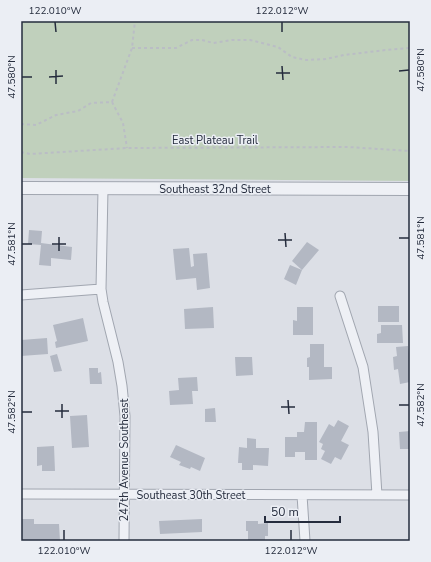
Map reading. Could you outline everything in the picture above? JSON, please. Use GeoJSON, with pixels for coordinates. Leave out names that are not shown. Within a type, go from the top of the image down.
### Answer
{"type":"FeatureCollection","features":[{"type":"Feature","properties":{"kind":"street","name":"Southeast 32nd Street"},"geometry":{"type":"LineString","coordinates":[[21,188],[410,189]]}},
{"type":"Feature","properties":{"kind":"street","name":"247th Avenue Southeast"},"geometry":{"type":"LineString","coordinates":[[103,189],[100,289],[118,362],[125,416],[124,541]]}},
{"type":"Feature","properties":{"kind":"street"},"geometry":{"type":"LineString","coordinates":[[21,295],[100,289]]}},
{"type":"Feature","properties":{"kind":"street"},"geometry":{"type":"LineString","coordinates":[[340,296],[363,367],[373,432],[377,495]]}},
{"type":"Feature","properties":{"kind":"street","name":"Southeast 30th Street"},"geometry":{"type":"LineString","coordinates":[[21,494],[410,495]]}},
{"type":"Feature","properties":{"kind":"street"},"geometry":{"type":"LineString","coordinates":[[302,495],[305,541]]}},
{"type":"Feature","properties":{"kind":"path"},"geometry":{"type":"LineString","coordinates":[[128,148],[122,123],[112,102],[132,48],[135,21]]}},
{"type":"Feature","properties":{"kind":"path"},"geometry":{"type":"LineString","coordinates":[[132,48],[176,48],[192,40],[202,40],[213,43],[232,40],[250,40],[278,47],[292,57],[306,60],[326,59],[344,55],[410,48]]}},
{"type":"Feature","properties":{"kind":"path"},"geometry":{"type":"LineString","coordinates":[[21,124],[36,125],[56,115],[78,111],[91,103],[112,102]]}},
{"type":"Feature","properties":{"kind":"path","name":"East Plateau Trail"},"geometry":{"type":"LineString","coordinates":[[21,152],[30,154],[128,148],[348,147],[410,151]]}},
{"type":"Feature","properties":{"kind":"green space"},"geometry":{"type":"Polygon","coordinates":[[[21,21],[410,21],[410,181],[21,178],[21,21]]]}},
{"type":"Feature","properties":{"kind":"building"},"geometry":{"type":"Polygon","coordinates":[[[29,230],[42,231],[41,243],[72,247],[71,260],[51,258],[51,266],[39,265],[41,245],[28,244],[29,230]]]}},
{"type":"Feature","properties":{"kind":"building"},"geometry":{"type":"Polygon","coordinates":[[[307,242],[319,250],[302,270],[292,261],[307,242]]]}},
{"type":"Feature","properties":{"kind":"building"},"geometry":{"type":"Polygon","coordinates":[[[189,248],[191,267],[194,266],[193,254],[207,253],[210,288],[197,290],[196,278],[176,280],[173,249],[189,248]]]}},
{"type":"Feature","properties":{"kind":"building"},"geometry":{"type":"Polygon","coordinates":[[[290,265],[302,270],[296,285],[284,279],[290,265]]]}},
{"type":"Feature","properties":{"kind":"building"},"geometry":{"type":"Polygon","coordinates":[[[378,306],[399,306],[399,322],[378,322],[378,306]]]}},
{"type":"Feature","properties":{"kind":"building"},"geometry":{"type":"Polygon","coordinates":[[[213,307],[214,328],[185,329],[184,309],[213,307]]]}},
{"type":"Feature","properties":{"kind":"building"},"geometry":{"type":"Polygon","coordinates":[[[297,307],[313,307],[313,335],[293,335],[293,320],[297,321],[297,307]]]}},
{"type":"Feature","properties":{"kind":"building"},"geometry":{"type":"Polygon","coordinates":[[[83,318],[88,341],[56,348],[55,342],[57,341],[53,325],[83,318]]]}},
{"type":"Feature","properties":{"kind":"building"},"geometry":{"type":"Polygon","coordinates":[[[381,325],[402,325],[403,343],[377,343],[377,334],[381,333],[381,325]]]}},
{"type":"Feature","properties":{"kind":"building"},"geometry":{"type":"Polygon","coordinates":[[[47,338],[48,354],[21,356],[21,340],[47,338]]]}},
{"type":"Feature","properties":{"kind":"building"},"geometry":{"type":"Polygon","coordinates":[[[310,344],[324,344],[324,367],[332,367],[332,379],[309,380],[307,358],[310,357],[310,344]]]}},
{"type":"Feature","properties":{"kind":"building"},"geometry":{"type":"Polygon","coordinates":[[[408,346],[410,360],[410,382],[400,384],[398,369],[394,370],[393,357],[397,356],[396,347],[408,346]]]}},
{"type":"Feature","properties":{"kind":"building"},"geometry":{"type":"Polygon","coordinates":[[[57,354],[62,371],[54,372],[50,356],[57,354]]]}},
{"type":"Feature","properties":{"kind":"building"},"geometry":{"type":"Polygon","coordinates":[[[235,357],[252,357],[253,375],[236,376],[235,357]]]}},
{"type":"Feature","properties":{"kind":"building"},"geometry":{"type":"Polygon","coordinates":[[[89,368],[98,368],[98,373],[101,372],[102,384],[90,384],[89,368]]]}},
{"type":"Feature","properties":{"kind":"building"},"geometry":{"type":"Polygon","coordinates":[[[197,377],[198,391],[192,391],[193,404],[170,405],[169,391],[179,390],[178,378],[197,377]]]}},
{"type":"Feature","properties":{"kind":"building"},"geometry":{"type":"Polygon","coordinates":[[[215,408],[216,422],[205,422],[205,409],[215,408]]]}},
{"type":"Feature","properties":{"kind":"building"},"geometry":{"type":"Polygon","coordinates":[[[87,415],[89,447],[72,448],[70,416],[87,415]]]}},
{"type":"Feature","properties":{"kind":"building"},"geometry":{"type":"Polygon","coordinates":[[[338,420],[349,426],[341,441],[349,445],[341,460],[335,457],[331,464],[321,459],[325,451],[321,449],[323,444],[319,442],[329,424],[334,427],[338,420]]]}},
{"type":"Feature","properties":{"kind":"building"},"geometry":{"type":"Polygon","coordinates":[[[305,422],[317,422],[317,460],[305,460],[305,452],[295,452],[295,457],[285,457],[285,437],[297,437],[297,432],[304,432],[305,422]]]}},
{"type":"Feature","properties":{"kind":"building"},"geometry":{"type":"Polygon","coordinates":[[[410,431],[410,449],[400,449],[399,432],[410,431]]]}},
{"type":"Feature","properties":{"kind":"building"},"geometry":{"type":"Polygon","coordinates":[[[247,438],[256,439],[256,448],[269,448],[268,466],[253,465],[253,470],[242,470],[242,463],[238,463],[239,447],[247,448],[247,438]]]}},
{"type":"Feature","properties":{"kind":"building"},"geometry":{"type":"Polygon","coordinates":[[[176,445],[205,458],[200,471],[191,467],[190,469],[179,465],[181,462],[170,457],[176,445]]]}},
{"type":"Feature","properties":{"kind":"building"},"geometry":{"type":"Polygon","coordinates":[[[54,446],[55,471],[42,471],[42,465],[37,466],[37,447],[54,446]]]}},
{"type":"Feature","properties":{"kind":"building"},"geometry":{"type":"Polygon","coordinates":[[[21,519],[34,519],[34,524],[59,524],[60,541],[21,541],[21,519]]]}},
{"type":"Feature","properties":{"kind":"building"},"geometry":{"type":"Polygon","coordinates":[[[202,519],[202,532],[160,534],[159,521],[202,519]]]}},
{"type":"Feature","properties":{"kind":"building"},"geometry":{"type":"Polygon","coordinates":[[[246,521],[258,521],[258,524],[268,523],[268,536],[265,536],[265,541],[248,541],[246,521]]]}}]}
